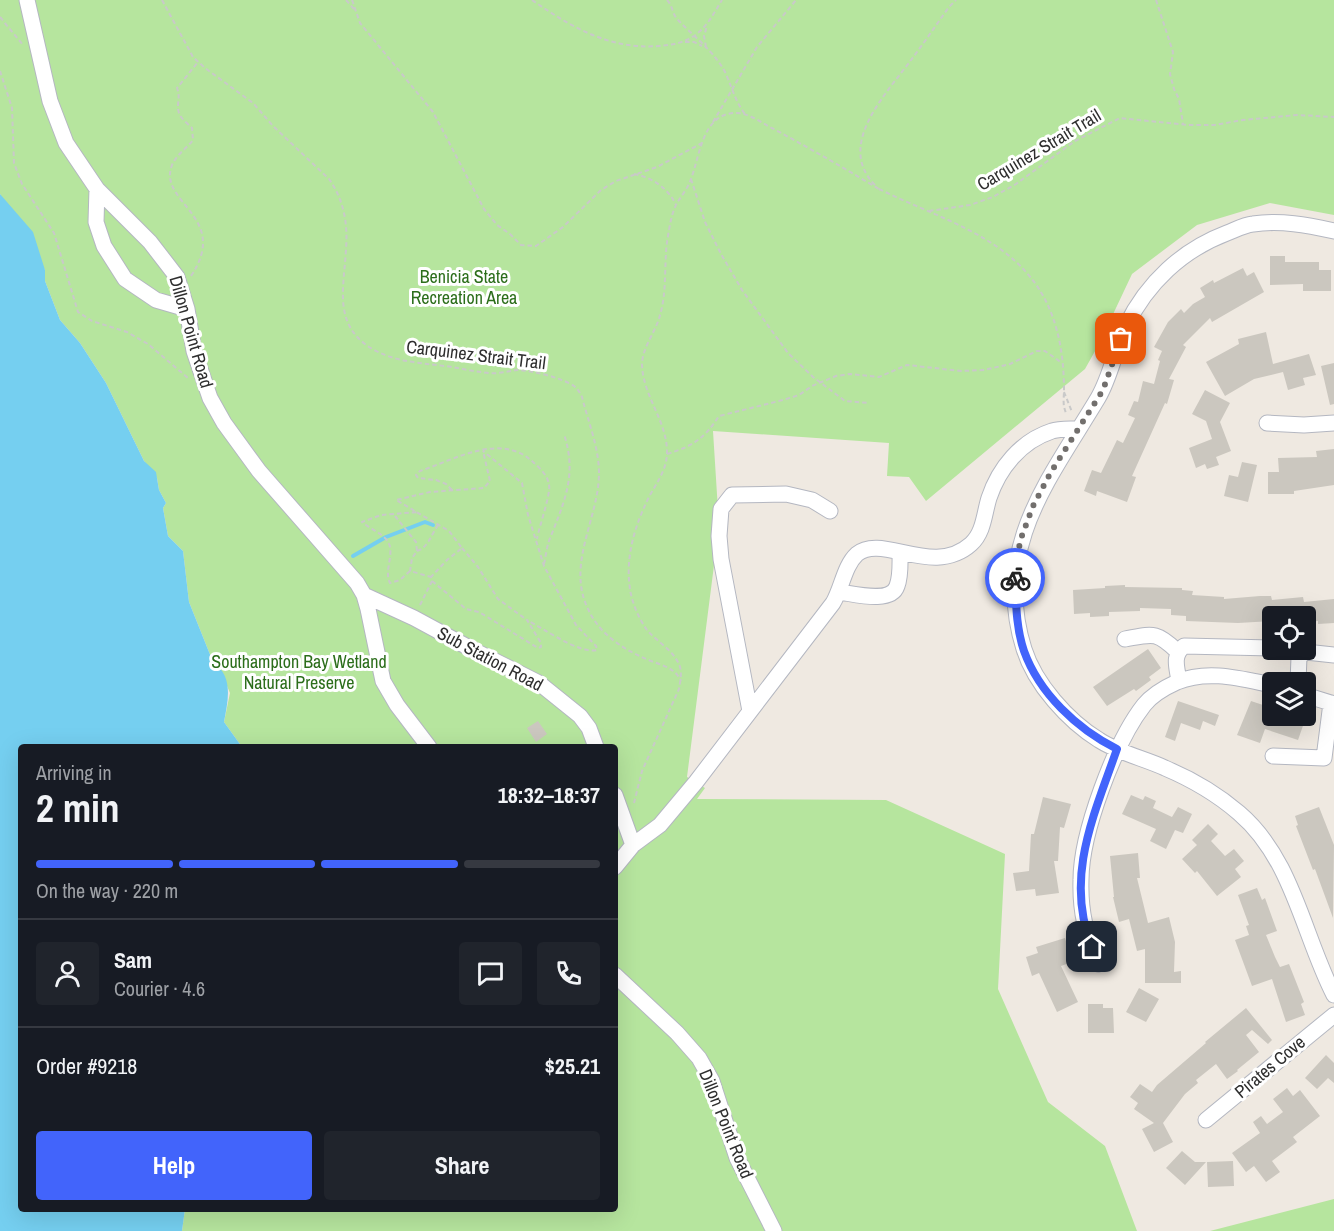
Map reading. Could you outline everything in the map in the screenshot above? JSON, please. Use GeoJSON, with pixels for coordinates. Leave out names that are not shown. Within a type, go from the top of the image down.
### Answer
{"type":"FeatureCollection","features":[{"type":"Feature","properties":{"kind":"street","name":"Dillon Point Road"},"geometry":{"type":"LineString","coordinates":[[27,0],[53,112],[66,143],[97,189],[150,242],[172,268],[187,309],[194,351],[210,398],[224,423],[259,471],[357,583],[364,595],[383,681],[397,705],[427,744]]}},
{"type":"Feature","properties":{"kind":"street"},"geometry":{"type":"LineString","coordinates":[[97,189],[96,222],[104,246],[125,279],[156,300],[187,309]]}},
{"type":"Feature","properties":{"kind":"street"},"geometry":{"type":"LineString","coordinates":[[1334,231],[1291,222],[1251,224],[1207,240],[1167,268],[1148,290],[1126,327],[1103,390],[1033,506],[1020,541],[1015,578],[1017,615],[1024,650],[1041,684],[1066,713],[1098,740],[1196,783],[1240,813],[1274,853],[1305,924],[1322,972],[1334,995]]}},
{"type":"Feature","properties":{"kind":"street"},"geometry":{"type":"LineString","coordinates":[[1267,423],[1304,425],[1334,423]]}},
{"type":"Feature","properties":{"kind":"street"},"geometry":{"type":"LineString","coordinates":[[618,863],[633,845],[660,825],[750,711],[839,592],[847,570],[858,553],[872,549],[936,559],[955,554],[971,544],[981,529],[989,498],[998,479],[1019,449],[1038,436],[1055,430],[1079,429]]}},
{"type":"Feature","properties":{"kind":"street"},"geometry":{"type":"LineString","coordinates":[[750,711],[721,559],[719,536],[721,508],[732,495],[786,494],[812,500],[830,511]]}},
{"type":"Feature","properties":{"kind":"street"},"geometry":{"type":"LineString","coordinates":[[839,592],[885,597],[892,593],[897,586],[900,552]]}},
{"type":"Feature","properties":{"kind":"street","name":"Sub Station Road"},"geometry":{"type":"LineString","coordinates":[[364,595],[414,618],[539,683],[580,716],[589,728],[595,744]]}},
{"type":"Feature","properties":{"kind":"street"},"geometry":{"type":"LineString","coordinates":[[1125,639],[1155,634],[1166,640],[1177,651]]}},
{"type":"Feature","properties":{"kind":"street"},"geometry":{"type":"LineString","coordinates":[[1179,681],[1175,658],[1177,651],[1184,646],[1262,648]]}},
{"type":"Feature","properties":{"kind":"street"},"geometry":{"type":"LineString","coordinates":[[1316,653],[1334,655]]}},
{"type":"Feature","properties":{"kind":"street"},"geometry":{"type":"LineString","coordinates":[[1098,964],[1085,931],[1080,877],[1086,840],[1117,749],[1145,704],[1161,690],[1179,681],[1210,675],[1262,683]]}},
{"type":"Feature","properties":{"kind":"street"},"geometry":{"type":"LineString","coordinates":[[1273,756],[1324,758],[1332,703],[1316,698]]}},
{"type":"Feature","properties":{"kind":"street"},"geometry":{"type":"LineString","coordinates":[[618,803],[633,845]]}},
{"type":"Feature","properties":{"kind":"street","name":"Dillon Point Road"},"geometry":{"type":"LineString","coordinates":[[618,978],[677,1033],[699,1058],[712,1081],[737,1158],[774,1231]]}},
{"type":"Feature","properties":{"kind":"street","name":"Pirates Cove"},"geometry":{"type":"LineString","coordinates":[[1206,1120],[1334,1014]]}},
{"type":"Feature","properties":{"kind":"path","name":"Carquinez Strait Trail"},"geometry":{"type":"LineString","coordinates":[[162,0],[188,50],[198,62],[253,103],[273,126],[329,179],[336,189],[343,208],[345,224],[344,311],[352,332],[360,341],[386,355],[416,364],[493,373],[520,370],[550,377],[576,388],[582,397],[598,461],[599,474],[594,512],[580,569],[583,598],[593,619],[609,638],[625,649],[674,671],[681,681]]}},
{"type":"Feature","properties":{"kind":"path"},"geometry":{"type":"LineString","coordinates":[[346,0],[356,12]]}},
{"type":"Feature","properties":{"kind":"path"},"geometry":{"type":"LineString","coordinates":[[352,0],[360,24],[433,112],[484,209],[497,225],[520,245],[536,246],[563,227],[601,190],[616,181],[657,167],[702,143]]}},
{"type":"Feature","properties":{"kind":"path"},"geometry":{"type":"LineString","coordinates":[[532,0],[581,31],[612,42],[649,47],[694,42],[707,49]]}},
{"type":"Feature","properties":{"kind":"path"},"geometry":{"type":"LineString","coordinates":[[667,0],[674,16],[695,35],[724,71],[738,105],[746,115]]}},
{"type":"Feature","properties":{"kind":"path"},"geometry":{"type":"LineString","coordinates":[[707,49],[704,36],[707,25],[722,0]]}},
{"type":"Feature","properties":{"kind":"path"},"geometry":{"type":"LineString","coordinates":[[633,805],[642,771],[681,681],[680,664],[648,631],[639,617],[630,591],[628,561],[635,531],[664,472],[667,454],[665,435],[647,390],[642,363],[645,349],[660,314],[668,242],[676,205],[691,179],[702,143],[757,47],[796,0]]}},
{"type":"Feature","properties":{"kind":"path"},"geometry":{"type":"LineString","coordinates":[[879,189],[867,177],[860,157],[866,127],[882,98],[956,0]]}},
{"type":"Feature","properties":{"kind":"path"},"geometry":{"type":"LineString","coordinates":[[1156,0],[1173,52],[1170,74],[1179,99],[1183,125]]}},
{"type":"Feature","properties":{"kind":"path"},"geometry":{"type":"LineString","coordinates":[[683,42],[707,25]]}},
{"type":"Feature","properties":{"kind":"path"},"geometry":{"type":"LineString","coordinates":[[180,286],[195,270],[204,246],[201,228],[176,190],[171,176],[174,161],[193,140],[194,135],[192,128],[180,116],[178,110],[180,97],[177,88],[198,62]]}},
{"type":"Feature","properties":{"kind":"path"},"geometry":{"type":"LineString","coordinates":[[0,71],[12,108],[14,163],[22,184],[54,233],[78,312],[92,321],[127,332],[148,344],[189,379]]}},
{"type":"Feature","properties":{"kind":"path"},"geometry":{"type":"LineString","coordinates":[[711,125],[728,114],[738,112],[746,115],[807,146],[879,189],[990,241],[1024,269],[1043,293],[1050,307],[1059,335],[1063,406],[1079,429]]}},
{"type":"Feature","properties":{"kind":"path","name":"Carquinez Strait Trail"},"geometry":{"type":"LineString","coordinates":[[927,211],[970,205],[993,197],[1016,184],[1075,141],[1120,118],[1183,125],[1297,116],[1334,117]]}},
{"type":"Feature","properties":{"kind":"path"},"geometry":{"type":"LineString","coordinates":[[634,174],[642,176],[671,194],[676,205]]}},
{"type":"Feature","properties":{"kind":"path"},"geometry":{"type":"LineString","coordinates":[[691,179],[705,222],[742,290],[788,352],[819,382],[845,401],[869,403]]}},
{"type":"Feature","properties":{"kind":"path"},"geometry":{"type":"LineString","coordinates":[[667,454],[685,449],[696,442],[709,431],[719,416],[799,395],[819,382],[836,376],[850,374],[879,377],[907,365],[924,365],[942,370],[984,370],[1010,364],[1037,351],[1045,351],[1062,363]]}},
{"type":"Feature","properties":{"kind":"path"},"geometry":{"type":"LineString","coordinates":[[1064,392],[1079,429]]}},
{"type":"Feature","properties":{"kind":"path"},"geometry":{"type":"LineString","coordinates":[[544,566],[550,537],[562,509],[568,483],[569,457],[564,434]]}},
{"type":"Feature","properties":{"kind":"path"},"geometry":{"type":"LineString","coordinates":[[452,490],[446,484],[418,478],[416,475],[420,471],[455,457],[502,447],[519,451],[539,467],[549,483],[549,496],[536,542]]}},
{"type":"Feature","properties":{"kind":"path"},"geometry":{"type":"LineString","coordinates":[[483,451],[522,483],[544,566],[576,625],[596,646],[597,650],[566,641],[527,620],[498,599],[478,567],[449,531],[396,500],[430,492],[479,489],[488,484],[489,473],[483,451]]}},
{"type":"Feature","properties":{"kind":"path"},"geometry":{"type":"LineString","coordinates":[[418,512],[381,515],[362,522],[387,541],[390,549],[388,581],[390,583],[400,580],[410,571],[412,558],[417,551],[426,547],[439,524]]}},
{"type":"Feature","properties":{"kind":"path"},"geometry":{"type":"LineString","coordinates":[[394,515],[416,542],[417,551]]}},
{"type":"Feature","properties":{"kind":"path"},"geometry":{"type":"LineString","coordinates":[[414,618],[439,567],[462,548]]}},
{"type":"Feature","properties":{"kind":"path"},"geometry":{"type":"LineString","coordinates":[[410,571],[432,579],[466,609],[479,612],[538,648],[541,647],[541,643],[527,620]]}},
{"type":"Feature","properties":{"kind":"green space","name":"Benicia State Recreation Area"},"geometry":{"type":"Polygon","coordinates":[[[0,0],[1334,0],[1334,215],[1270,203],[1197,225],[1132,274],[1085,369],[926,501],[909,477],[887,476],[889,443],[713,431],[719,526],[687,777],[705,788],[697,799],[886,800],[1005,854],[998,989],[1048,1102],[1105,1146],[1137,1231],[182,1231],[185,1212],[618,1212],[618,744],[240,744],[224,722],[230,693],[219,667],[213,662],[189,602],[183,551],[168,536],[163,508],[166,503],[159,490],[157,478],[144,461],[106,383],[80,343],[60,320],[45,281],[45,270],[0,194],[0,0]]]}},
{"type":"Feature","properties":{"kind":"green space"},"geometry":{"type":"Polygon","coordinates":[[[1334,1199],[1334,1231],[1210,1231],[1334,1199]]]}},
{"type":"Feature","properties":{"kind":"water"},"geometry":{"type":"Polygon","coordinates":[[[0,194],[33,232],[45,270],[45,281],[60,320],[80,343],[106,383],[144,461],[156,472],[159,490],[166,503],[163,508],[168,536],[183,551],[189,602],[213,662],[220,668],[227,682],[228,697],[224,722],[240,744],[18,744],[18,1212],[185,1212],[182,1231],[0,1231],[0,194]]]}},
{"type":"Feature","properties":{"kind":"building"},"geometry":{"type":"Polygon","coordinates":[[[1270,256],[1285,256],[1285,262],[1319,262],[1319,270],[1331,270],[1331,291],[1303,291],[1303,284],[1270,285],[1270,256]]]}},
{"type":"Feature","properties":{"kind":"building"},"geometry":{"type":"Polygon","coordinates":[[[1243,268],[1247,276],[1254,272],[1264,292],[1212,322],[1210,318],[1183,345],[1186,347],[1169,379],[1174,380],[1167,404],[1165,403],[1132,476],[1136,477],[1127,502],[1097,491],[1096,496],[1084,491],[1092,470],[1101,473],[1117,440],[1123,443],[1135,418],[1128,415],[1134,401],[1138,402],[1143,381],[1154,384],[1162,351],[1154,347],[1168,322],[1181,309],[1184,313],[1205,297],[1200,288],[1243,268]]]}},
{"type":"Feature","properties":{"kind":"building"},"geometry":{"type":"Polygon","coordinates":[[[1266,332],[1273,364],[1309,354],[1316,375],[1303,378],[1305,385],[1288,390],[1283,372],[1254,379],[1225,396],[1206,362],[1239,344],[1238,339],[1266,332]]]}},
{"type":"Feature","properties":{"kind":"building"},"geometry":{"type":"Polygon","coordinates":[[[1334,363],[1334,404],[1330,405],[1321,366],[1334,363]]]}},
{"type":"Feature","properties":{"kind":"building"},"geometry":{"type":"Polygon","coordinates":[[[1205,390],[1230,403],[1220,422],[1231,451],[1216,457],[1219,465],[1207,469],[1205,464],[1196,468],[1189,448],[1212,439],[1206,421],[1192,414],[1205,390]]]}},
{"type":"Feature","properties":{"kind":"building"},"geometry":{"type":"Polygon","coordinates":[[[1334,449],[1334,485],[1294,491],[1294,494],[1268,494],[1268,472],[1279,472],[1278,458],[1317,457],[1316,451],[1334,449]]]}},
{"type":"Feature","properties":{"kind":"building"},"geometry":{"type":"Polygon","coordinates":[[[1242,462],[1257,465],[1248,502],[1224,496],[1229,475],[1238,477],[1242,462]]]}},
{"type":"Feature","properties":{"kind":"building"},"geometry":{"type":"Polygon","coordinates":[[[1105,586],[1182,588],[1182,590],[1193,591],[1192,595],[1224,597],[1224,599],[1271,596],[1272,600],[1303,597],[1304,602],[1334,599],[1334,623],[1318,624],[1316,606],[1262,606],[1262,622],[1238,623],[1186,621],[1186,616],[1171,615],[1171,609],[1140,608],[1140,611],[1109,612],[1109,616],[1090,617],[1090,613],[1074,614],[1073,590],[1105,588],[1105,586]]]}},
{"type":"Feature","properties":{"kind":"building"},"geometry":{"type":"Polygon","coordinates":[[[1148,649],[1161,668],[1149,677],[1151,680],[1136,691],[1134,689],[1107,706],[1093,687],[1148,649]]]}},
{"type":"Feature","properties":{"kind":"building"},"geometry":{"type":"Polygon","coordinates":[[[1178,701],[1219,715],[1215,726],[1203,721],[1200,730],[1181,723],[1175,741],[1165,737],[1178,701]]]}},
{"type":"Feature","properties":{"kind":"building"},"geometry":{"type":"Polygon","coordinates":[[[1251,701],[1262,705],[1262,726],[1303,726],[1298,740],[1265,729],[1260,743],[1237,735],[1251,701]]]}},
{"type":"Feature","properties":{"kind":"building"},"geometry":{"type":"Polygon","coordinates":[[[538,721],[547,734],[536,742],[527,728],[538,721]]]}},
{"type":"Feature","properties":{"kind":"building"},"geometry":{"type":"Polygon","coordinates":[[[1131,795],[1143,800],[1145,796],[1156,801],[1153,808],[1172,817],[1178,807],[1192,814],[1183,833],[1175,830],[1166,849],[1150,841],[1156,829],[1122,814],[1131,795]]]}},
{"type":"Feature","properties":{"kind":"building"},"geometry":{"type":"Polygon","coordinates":[[[1043,797],[1071,804],[1064,828],[1060,827],[1058,861],[1054,861],[1059,893],[1036,896],[1035,889],[1016,891],[1013,873],[1029,871],[1031,834],[1034,834],[1043,797]]]}},
{"type":"Feature","properties":{"kind":"building"},"geometry":{"type":"Polygon","coordinates":[[[1319,807],[1334,845],[1333,918],[1296,826],[1298,825],[1295,816],[1319,807]]]}},
{"type":"Feature","properties":{"kind":"building"},"geometry":{"type":"Polygon","coordinates":[[[1208,824],[1218,834],[1211,841],[1225,856],[1234,849],[1244,861],[1235,869],[1241,877],[1217,896],[1197,871],[1195,873],[1182,859],[1197,845],[1192,840],[1208,824]]]}},
{"type":"Feature","properties":{"kind":"building"},"geometry":{"type":"Polygon","coordinates":[[[1138,853],[1140,878],[1137,878],[1148,923],[1169,917],[1175,942],[1174,972],[1181,971],[1181,983],[1145,983],[1145,949],[1137,951],[1129,919],[1119,922],[1113,897],[1110,856],[1138,853]]]}},
{"type":"Feature","properties":{"kind":"building"},"geometry":{"type":"Polygon","coordinates":[[[1257,888],[1262,900],[1265,898],[1277,931],[1266,935],[1275,957],[1280,967],[1289,964],[1304,1002],[1301,1004],[1305,1015],[1286,1022],[1272,979],[1252,986],[1235,940],[1249,935],[1246,926],[1249,925],[1238,895],[1257,888]]]}},
{"type":"Feature","properties":{"kind":"building"},"geometry":{"type":"Polygon","coordinates":[[[1065,938],[1072,962],[1061,966],[1078,1002],[1057,1012],[1039,973],[1032,976],[1026,957],[1038,953],[1036,947],[1065,938]]]}},
{"type":"Feature","properties":{"kind":"building"},"geometry":{"type":"Polygon","coordinates":[[[1139,988],[1159,999],[1146,1022],[1126,1012],[1139,988]]]}},
{"type":"Feature","properties":{"kind":"building"},"geometry":{"type":"Polygon","coordinates":[[[1088,1004],[1103,1004],[1103,1008],[1113,1008],[1114,1033],[1088,1033],[1088,1004]]]}},
{"type":"Feature","properties":{"kind":"building"},"geometry":{"type":"Polygon","coordinates":[[[1246,1008],[1272,1040],[1268,1044],[1252,1030],[1246,1035],[1259,1052],[1238,1071],[1227,1079],[1216,1064],[1196,1080],[1198,1083],[1185,1094],[1163,1123],[1173,1142],[1154,1152],[1142,1129],[1154,1123],[1134,1109],[1138,1103],[1130,1097],[1140,1084],[1152,1092],[1205,1042],[1246,1008]]]}},
{"type":"Feature","properties":{"kind":"building"},"geometry":{"type":"Polygon","coordinates":[[[1326,1055],[1334,1063],[1334,1083],[1328,1078],[1317,1089],[1305,1078],[1326,1055]]]}},
{"type":"Feature","properties":{"kind":"building"},"geometry":{"type":"Polygon","coordinates":[[[1287,1088],[1293,1096],[1300,1090],[1320,1116],[1293,1137],[1297,1142],[1272,1161],[1280,1172],[1266,1182],[1254,1166],[1246,1172],[1232,1153],[1260,1133],[1253,1122],[1261,1116],[1267,1124],[1283,1112],[1273,1099],[1287,1088]]]}},
{"type":"Feature","properties":{"kind":"building"},"geometry":{"type":"Polygon","coordinates":[[[1182,1151],[1195,1162],[1206,1162],[1185,1185],[1166,1168],[1182,1151]]]}},
{"type":"Feature","properties":{"kind":"building"},"geometry":{"type":"Polygon","coordinates":[[[1233,1161],[1234,1186],[1208,1187],[1207,1162],[1233,1161]]]}},
{"type":"Feature","properties":{"kind":"waterway"},"geometry":{"type":"LineString","coordinates":[[353,556],[386,537],[425,522],[433,525]]}},
{"type":"Feature","properties":{"kind":"way so far"},"geometry":{"type":"LineString","coordinates":[[1015,578],[1020,541],[1033,506],[1051,472],[1103,390],[1121,339]]}},
{"type":"Feature","properties":{"kind":"route"},"geometry":{"type":"LineString","coordinates":[[1015,578],[1017,615],[1024,650],[1041,684],[1066,713],[1098,740],[1117,749],[1086,840],[1080,877],[1085,931],[1092,947]]}},
{"type":"Feature","properties":{"kind":"park label","name":"Southampton Bay Wetland Natural Preserve"},"geometry":{"type":"Point","coordinates":[299,672]}}]}
